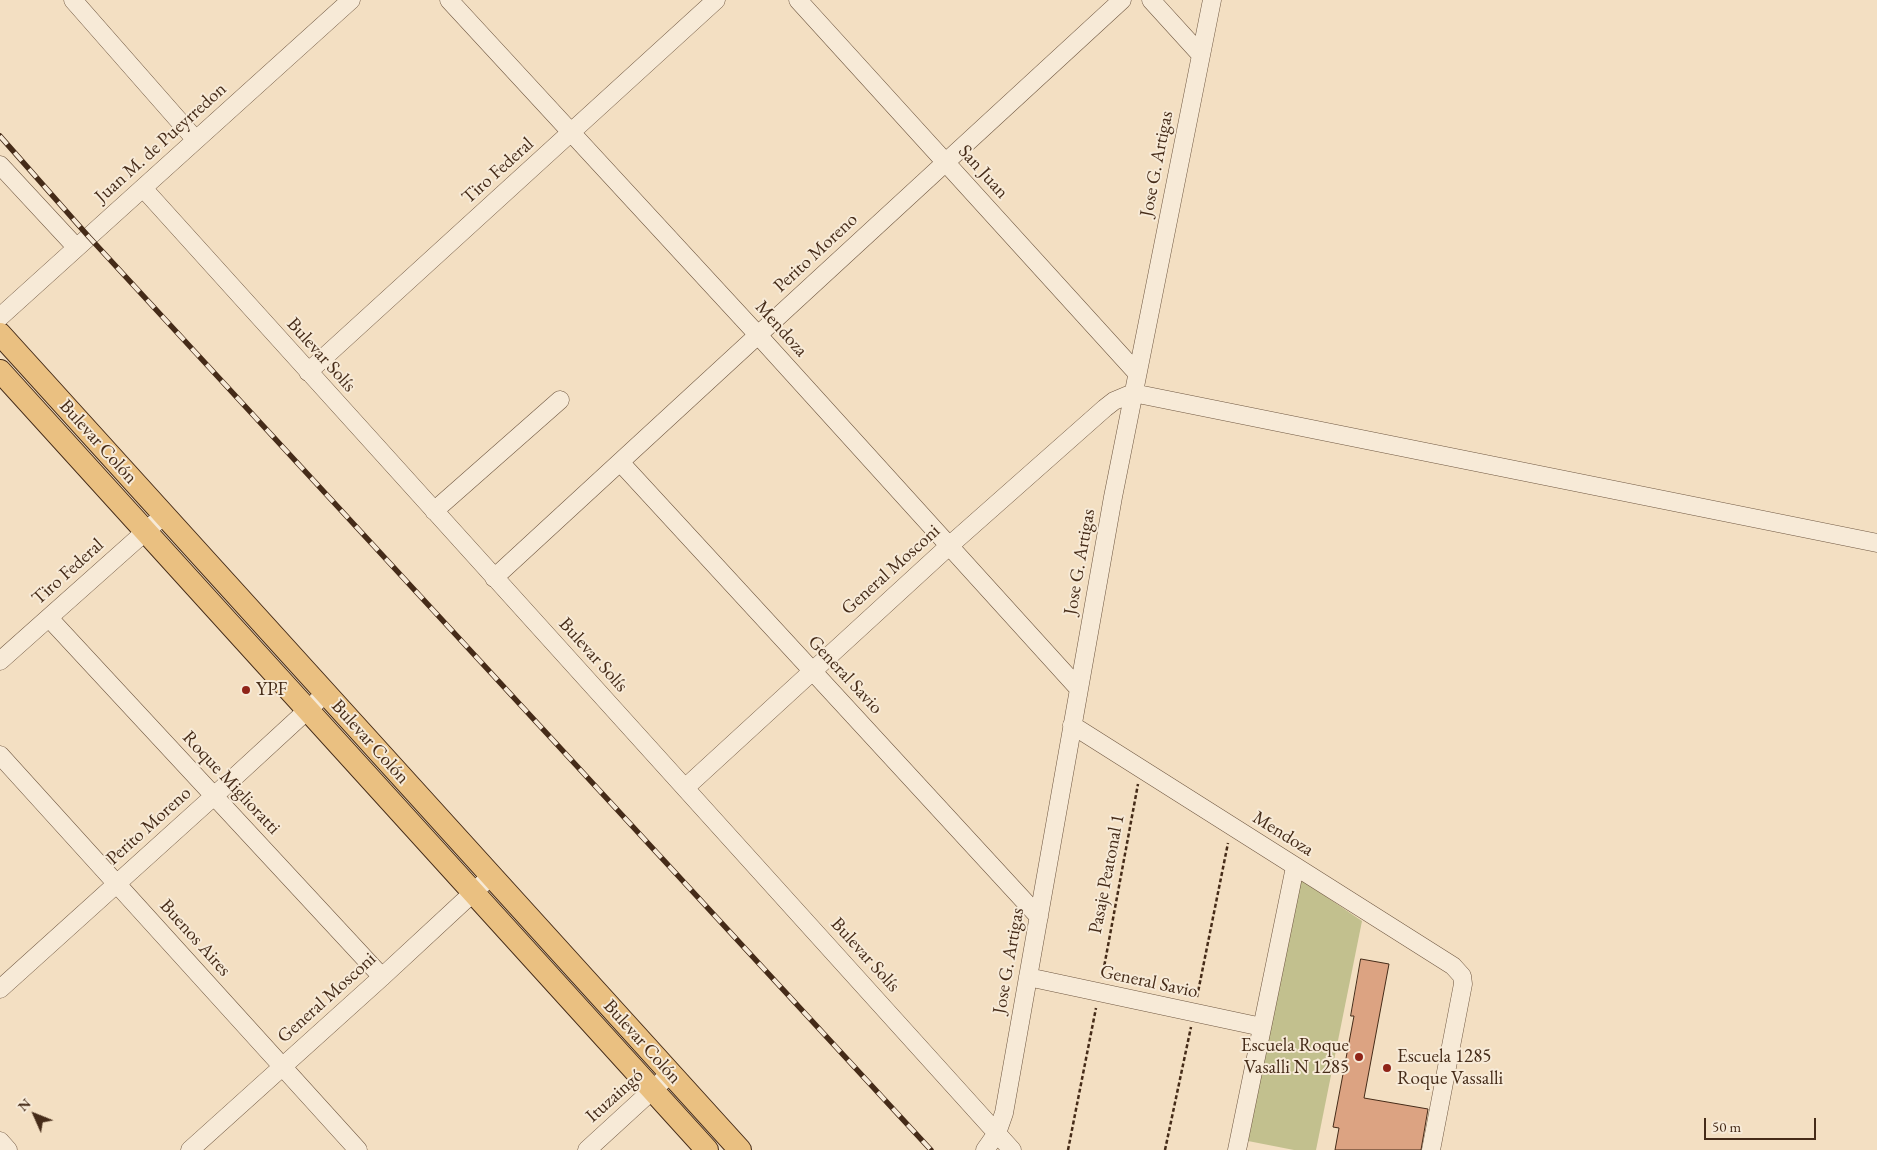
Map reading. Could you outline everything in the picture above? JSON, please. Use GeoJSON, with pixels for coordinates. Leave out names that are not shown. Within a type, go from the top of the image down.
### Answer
{"type":"FeatureCollection","features":[{"type":"Feature","properties":{"kind":"main road","name":"Bulevar Colón"},"geometry":{"type":"LineString","coordinates":[[0,334],[740,1150]]}},
{"type":"Feature","properties":{"kind":"main road","name":"Bulevar Colón"},"geometry":{"type":"LineString","coordinates":[[0,371],[707,1150]]}},
{"type":"Feature","properties":{"kind":"street"},"geometry":{"type":"LineString","coordinates":[[73,0],[195,139]]}},
{"type":"Feature","properties":{"kind":"street","name":"Juan M. de Pueyrredon"},"geometry":{"type":"LineString","coordinates":[[0,317],[351,0]]}},
{"type":"Feature","properties":{"kind":"street","name":"Mendoza"},"geometry":{"type":"LineString","coordinates":[[448,0],[758,335],[1079,689]]}},
{"type":"Feature","properties":{"kind":"street","name":"Tiro Federal"},"geometry":{"type":"LineString","coordinates":[[308,372],[716,0]]}},
{"type":"Feature","properties":{"kind":"street","name":"San Juan"},"geometry":{"type":"LineString","coordinates":[[798,0],[1138,373]]}},
{"type":"Feature","properties":{"kind":"street","name":"Perito Moreno"},"geometry":{"type":"LineString","coordinates":[[494,578],[1122,0]]}},
{"type":"Feature","properties":{"kind":"street"},"geometry":{"type":"LineString","coordinates":[[1151,0],[1201,55]]}},
{"type":"Feature","properties":{"kind":"street","name":"Jose G. Artigas"},"geometry":{"type":"LineString","coordinates":[[984,1150],[997,1133],[1004,1113],[1111,507],[1212,0]]}},
{"type":"Feature","properties":{"kind":"street"},"geometry":{"type":"LineString","coordinates":[[0,165],[76,247]]}},
{"type":"Feature","properties":{"kind":"street","name":"Bulevar Solís"},"geometry":{"type":"LineString","coordinates":[[143,188],[1012,1150]]}},
{"type":"Feature","properties":{"kind":"street"},"geometry":{"type":"LineString","coordinates":[[1134,393],[1877,543]]}},
{"type":"Feature","properties":{"kind":"street","name":"General Mosconi"},"geometry":{"type":"LineString","coordinates":[[684,788],[949,546],[1114,400],[1134,393]]}},
{"type":"Feature","properties":{"kind":"street"},"geometry":{"type":"LineString","coordinates":[[434,511],[560,400]]}},
{"type":"Feature","properties":{"kind":"street"},"geometry":{"type":"LineString","coordinates":[[73,451],[91,434]]}},
{"type":"Feature","properties":{"kind":"street","name":"General Savio"},"geometry":{"type":"LineString","coordinates":[[620,462],[1039,917]]}},
{"type":"Feature","properties":{"kind":"street","name":"Tiro Federal"},"geometry":{"type":"LineString","coordinates":[[0,661],[164,514]]}},
{"type":"Feature","properties":{"kind":"street","name":"Roque Miglioratti"},"geometry":{"type":"LineString","coordinates":[[49,618],[382,977]]}},
{"type":"Feature","properties":{"kind":"street"},"geometry":{"type":"LineString","coordinates":[[248,644],[266,628]]}},
{"type":"Feature","properties":{"kind":"street","name":"Perito Moreno"},"geometry":{"type":"LineString","coordinates":[[0,989],[326,693]]}},
{"type":"Feature","properties":{"kind":"street","name":"Mendoza"},"geometry":{"type":"LineString","coordinates":[[1072,725],[1453,966],[1462,976],[1463,984],[1431,1150]]}},
{"type":"Feature","properties":{"kind":"street","name":"Buenos Aires"},"geometry":{"type":"LineString","coordinates":[[0,755],[358,1150]]}},
{"type":"Feature","properties":{"kind":"street"},"geometry":{"type":"LineString","coordinates":[[1240,1149],[1262,1027],[1295,867]]}},
{"type":"Feature","properties":{"kind":"street","name":"General Mosconi"},"geometry":{"type":"LineString","coordinates":[[190,1150],[491,876]]}},
{"type":"Feature","properties":{"kind":"street","name":"General Savio"},"geometry":{"type":"LineString","coordinates":[[1028,977],[1262,1027]]}},
{"type":"Feature","properties":{"kind":"street","name":"Ituzaingó"},"geometry":{"type":"LineString","coordinates":[[587,1150],[671,1073]]}},
{"type":"Feature","properties":{"kind":"street"},"geometry":{"type":"LineString","coordinates":[[0,1141],[8,1150]]}},
{"type":"Feature","properties":{"kind":"path","name":"Pasaje Peatonal 1"},"geometry":{"type":"LineString","coordinates":[[1068,1150],[1139,780]]}},
{"type":"Feature","properties":{"kind":"path"},"geometry":{"type":"LineString","coordinates":[[1165,1150],[1229,837]]}},
{"type":"Feature","properties":{"kind":"shaded area"},"geometry":{"type":"Polygon","coordinates":[[[1300,879],[1362,921],[1316,1150],[1294,1150],[1248,1141],[1300,879]]]}},
{"type":"Feature","properties":{"kind":"building","name":"Escuela Roque Vasalli N 1285"},"geometry":{"type":"Polygon","coordinates":[[[1361,959],[1389,964],[1364,1098],[1428,1109],[1421,1150],[1335,1150],[1339,1128],[1333,1127],[1354,1016],[1351,1016],[1361,959]]]}},
{"type":"Feature","properties":{"kind":"railway"},"geometry":{"type":"LineString","coordinates":[[0,136],[89,237],[931,1150]]}},
{"type":"Feature","properties":{"kind":"place","name":"YPF"},"geometry":{"type":"Point","coordinates":[246,690]}},
{"type":"Feature","properties":{"kind":"place","name":"Escuela Roque Vasalli N 1285"},"geometry":{"type":"Point","coordinates":[1359,1057]}},
{"type":"Feature","properties":{"kind":"place","name":"Escuela 1285 Roque Vassalli"},"geometry":{"type":"Point","coordinates":[1387,1068]}}]}
